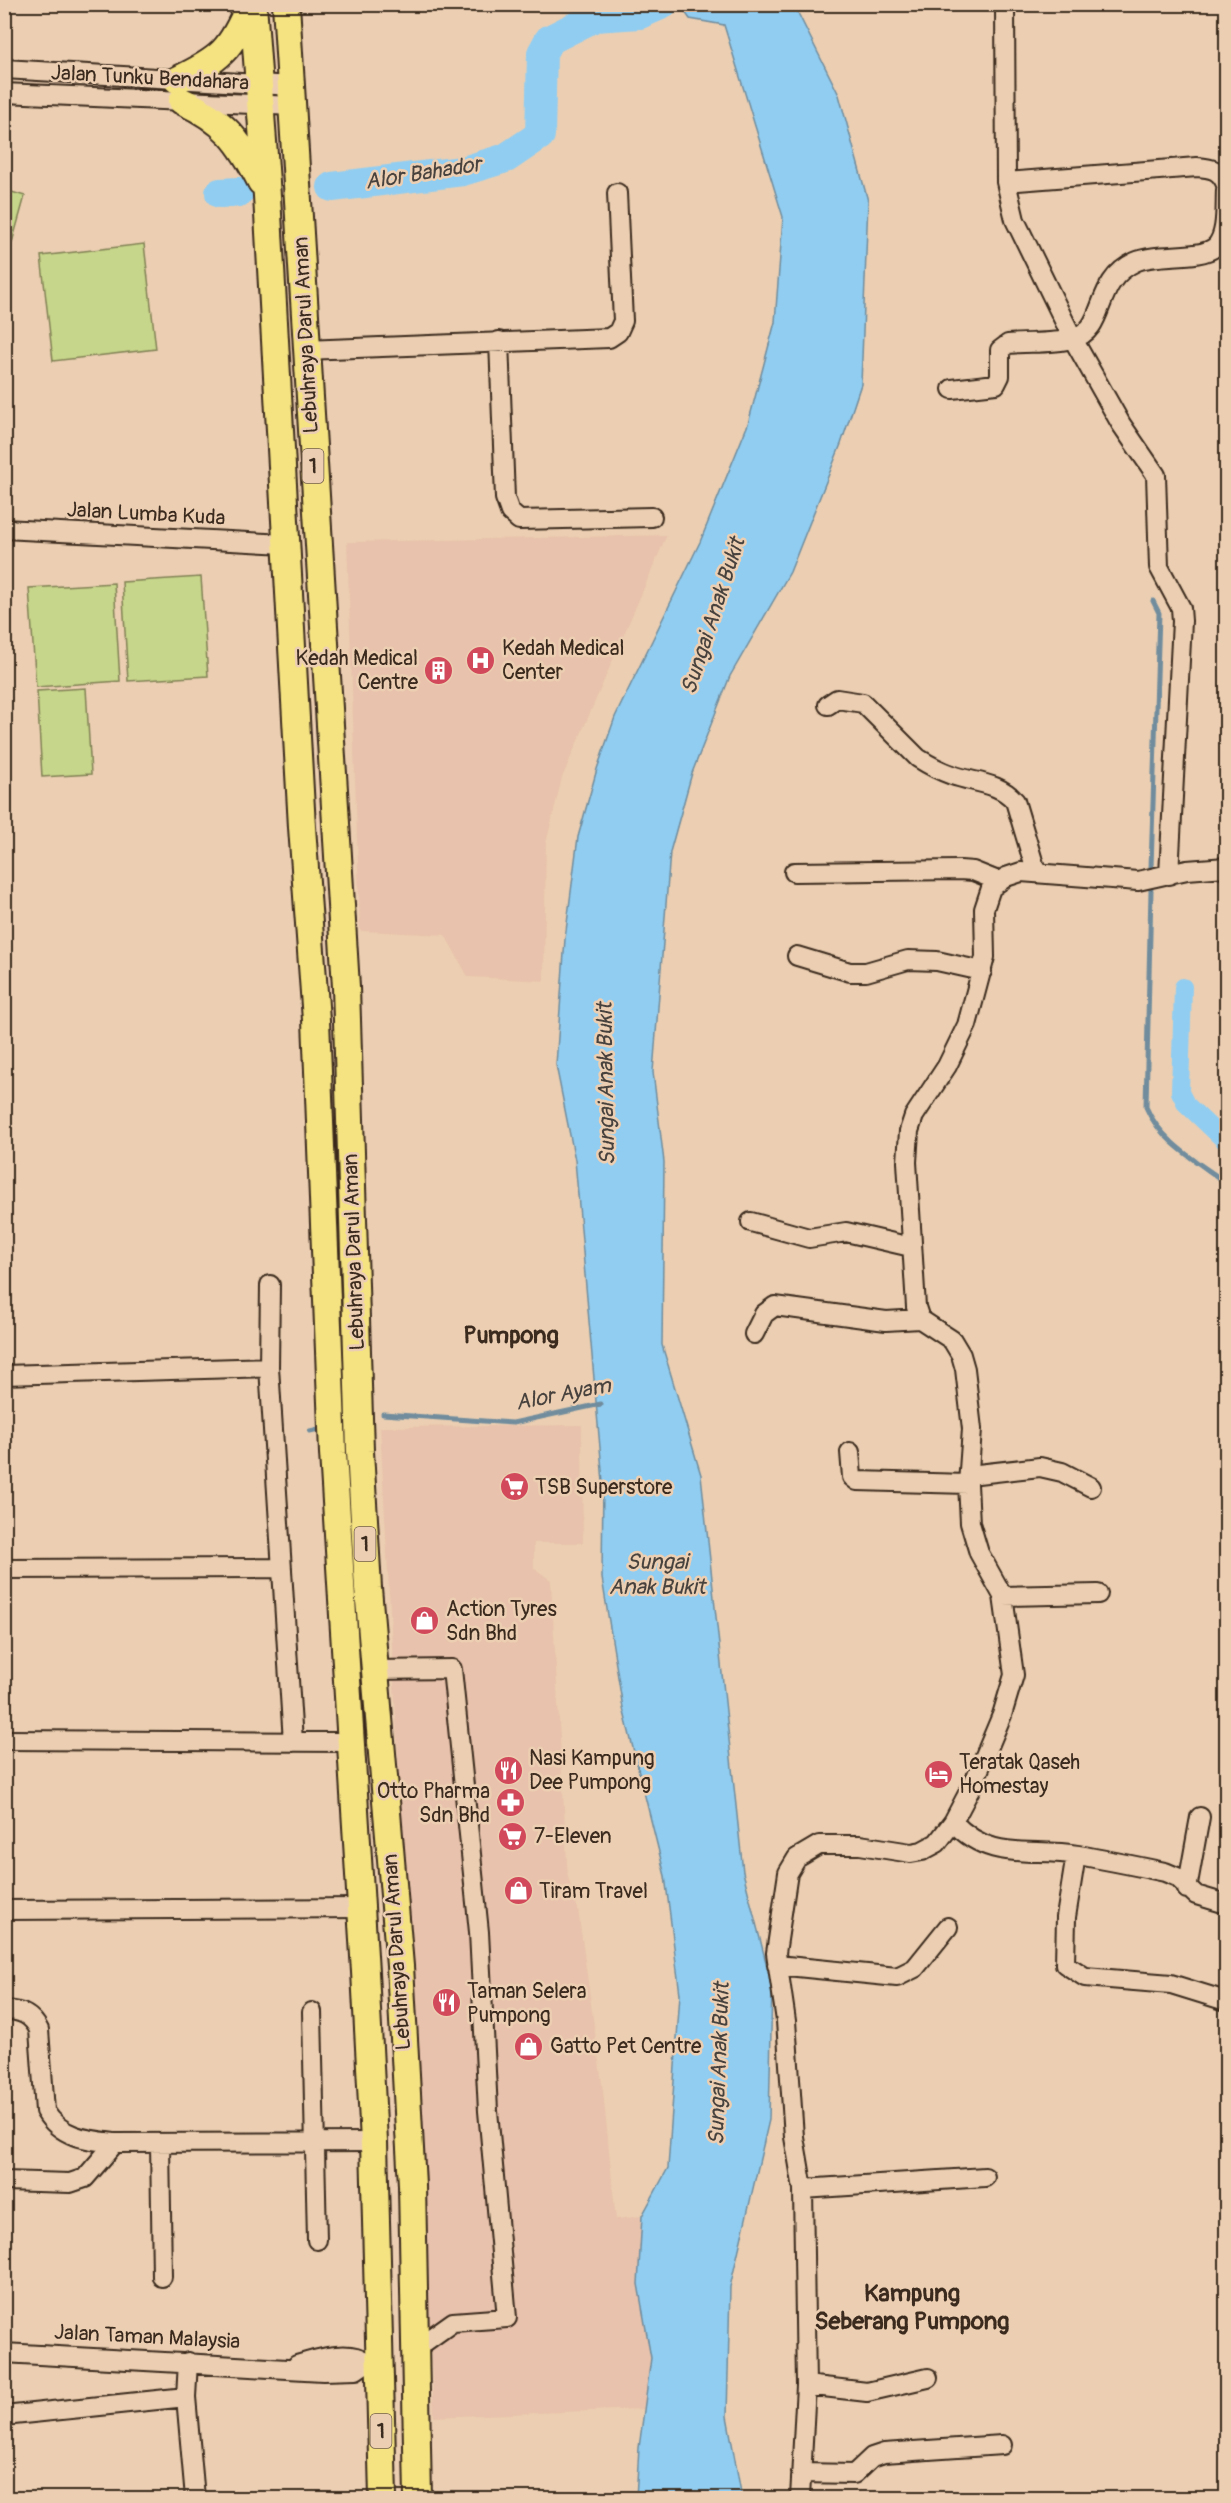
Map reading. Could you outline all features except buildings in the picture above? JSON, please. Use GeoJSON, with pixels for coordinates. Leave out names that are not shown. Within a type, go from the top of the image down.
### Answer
{"type":"FeatureCollection","features":[{"type":"Feature","properties":{"kind":"highway"},"geometry":{"type":"LineString","coordinates":[[252,4],[234,39],[219,57],[179,91],[226,127],[245,150],[267,196]]}},
{"type":"Feature","properties":{"kind":"highway","name":"Lebuhraya Darul Aman"},"geometry":{"type":"LineString","coordinates":[[252,4],[267,196],[286,544],[320,1035],[333,1453],[362,1908],[374,2142],[377,2363],[383,2499]]}},
{"type":"Feature","properties":{"kind":"highway","name":"Lebuhraya Darul Aman"},"geometry":{"type":"LineString","coordinates":[[286,4],[293,96],[305,350],[346,987],[360,1451],[374,1670],[400,1966],[413,2260],[418,2499]]}},
{"type":"Feature","properties":{"kind":"highway"},"geometry":{"type":"LineString","coordinates":[[346,987],[334,1024],[320,1035],[338,1055],[349,1084]]}},
{"type":"Feature","properties":{"kind":"highway"},"geometry":{"type":"LineString","coordinates":[[413,2260],[396,2348],[377,2363],[393,2370],[418,2456]]}},
{"type":"Feature","properties":{"kind":"street"},"geometry":{"type":"LineString","coordinates":[[1005,4],[1006,183],[1015,220],[1073,339],[1120,424],[1156,475],[1159,567],[1181,608],[1169,875]]}},
{"type":"Feature","properties":{"kind":"street","name":"Jalan Tunku Bendahara"},"geometry":{"type":"LineString","coordinates":[[4,69],[179,91],[293,96]]}},
{"type":"Feature","properties":{"kind":"street","name":"Jalan Tunku Bendahara"},"geometry":{"type":"LineString","coordinates":[[4,93],[179,91]]}},
{"type":"Feature","properties":{"kind":"street"},"geometry":{"type":"LineString","coordinates":[[952,389],[996,384],[1000,376],[999,350],[1008,344],[1073,339],[1090,328],[1096,320],[1111,280],[1134,263],[1152,256],[1205,252],[1214,248],[1223,230],[1227,188],[1224,177],[1217,171],[1197,167],[1006,183]]}},
{"type":"Feature","properties":{"kind":"street"},"geometry":{"type":"LineString","coordinates":[[305,350],[609,338],[618,332],[622,321],[617,193]]}},
{"type":"Feature","properties":{"kind":"street"},"geometry":{"type":"LineString","coordinates":[[498,341],[506,498],[510,512],[519,520],[652,517]]}},
{"type":"Feature","properties":{"kind":"street","name":"Jalan Lumba Kuda"},"geometry":{"type":"LineString","coordinates":[[4,529],[286,544]]}},
{"type":"Feature","properties":{"kind":"street"},"geometry":{"type":"LineString","coordinates":[[828,705],[837,699],[863,704],[928,765],[954,776],[998,787],[1009,793],[1016,801],[1036,871]]}},
{"type":"Feature","properties":{"kind":"street"},"geometry":{"type":"LineString","coordinates":[[920,1319],[916,1307],[911,1247],[907,1145],[909,1131],[914,1116],[947,1066],[967,1025],[982,971],[986,942],[986,899],[998,881],[1013,873],[1036,871],[1138,881],[1187,870],[1227,867]]}},
{"type":"Feature","properties":{"kind":"street"},"geometry":{"type":"LineString","coordinates":[[794,872],[960,870],[973,871],[998,881]]}},
{"type":"Feature","properties":{"kind":"street"},"geometry":{"type":"LineString","coordinates":[[797,956],[850,972],[866,972],[908,960],[937,961],[982,971]]}},
{"type":"Feature","properties":{"kind":"street"},"geometry":{"type":"LineString","coordinates":[[751,1222],[808,1238],[846,1232],[911,1247]]}},
{"type":"Feature","properties":{"kind":"street"},"geometry":{"type":"LineString","coordinates":[[270,1285],[269,1367],[293,1742]]}},
{"type":"Feature","properties":{"kind":"street"},"geometry":{"type":"LineString","coordinates":[[754,1335],[764,1314],[776,1306],[886,1321],[920,1319],[952,1340],[961,1355],[972,1430],[969,1480],[970,1523],[979,1553],[1004,1596],[1014,1675],[1002,1715],[974,1782],[953,1822],[938,1843],[922,1851],[911,1853],[860,1845],[828,1844],[803,1852],[792,1865],[786,1882],[777,1935],[777,1965],[786,2021],[794,2137],[803,2188],[806,2385],[800,2499]]}},
{"type":"Feature","properties":{"kind":"street"},"geometry":{"type":"LineString","coordinates":[[4,1375],[269,1367]]}},
{"type":"Feature","properties":{"kind":"street"},"geometry":{"type":"LineString","coordinates":[[850,1452],[852,1477],[856,1481],[969,1480],[1040,1467],[1062,1472],[1091,1487]]}},
{"type":"Feature","properties":{"kind":"street"},"geometry":{"type":"LineString","coordinates":[[4,1569],[282,1568]]}},
{"type":"Feature","properties":{"kind":"street"},"geometry":{"type":"LineString","coordinates":[[1004,1596],[1098,1594]]}},
{"type":"Feature","properties":{"kind":"street"},"geometry":{"type":"LineString","coordinates":[[374,1670],[452,1668],[479,1932],[488,2110],[507,2318],[453,2322],[415,2349]]}},
{"type":"Feature","properties":{"kind":"street"},"geometry":{"type":"LineString","coordinates":[[4,1740],[352,1743]]}},
{"type":"Feature","properties":{"kind":"street"},"geometry":{"type":"LineString","coordinates":[[1187,1889],[1200,1817]]}},
{"type":"Feature","properties":{"kind":"street"},"geometry":{"type":"LineString","coordinates":[[953,1822],[973,1840],[1006,1852],[1076,1855],[1171,1874],[1187,1889],[1207,1900],[1227,1904]]}},
{"type":"Feature","properties":{"kind":"street"},"geometry":{"type":"LineString","coordinates":[[1076,1855],[1066,1917],[1065,1964],[1085,1977],[1172,1984],[1227,2001]]}},
{"type":"Feature","properties":{"kind":"street"},"geometry":{"type":"LineString","coordinates":[[4,1910],[362,1908]]}},
{"type":"Feature","properties":{"kind":"street"},"geometry":{"type":"LineString","coordinates":[[777,1965],[897,1977],[915,1968],[948,1927]]}},
{"type":"Feature","properties":{"kind":"street"},"geometry":{"type":"LineString","coordinates":[[4,2010],[26,2014],[35,2021],[39,2030],[45,2111],[51,2122],[74,2137],[115,2143],[374,2142]]}},
{"type":"Feature","properties":{"kind":"street"},"geometry":{"type":"LineString","coordinates":[[312,2012],[317,2241]]}},
{"type":"Feature","properties":{"kind":"street"},"geometry":{"type":"LineString","coordinates":[[4,2181],[70,2182],[85,2178],[115,2143]]}},
{"type":"Feature","properties":{"kind":"street"},"geometry":{"type":"LineString","coordinates":[[160,2143],[162,2277]]}},
{"type":"Feature","properties":{"kind":"street"},"geometry":{"type":"LineString","coordinates":[[803,2188],[985,2177]]}},
{"type":"Feature","properties":{"kind":"street","name":"Jalan Taman Malaysia"},"geometry":{"type":"LineString","coordinates":[[4,2352],[323,2371],[357,2370],[377,2363]]}},
{"type":"Feature","properties":{"kind":"street"},"geometry":{"type":"LineString","coordinates":[[188,2362],[186,2397],[195,2499]]}},
{"type":"Feature","properties":{"kind":"street"},"geometry":{"type":"LineString","coordinates":[[806,2385],[867,2392],[928,2378]]}},
{"type":"Feature","properties":{"kind":"street"},"geometry":{"type":"LineString","coordinates":[[4,2416],[186,2397]]}},
{"type":"Feature","properties":{"kind":"street"},"geometry":{"type":"LineString","coordinates":[[801,2474],[854,2475],[872,2457],[884,2453],[1002,2445]]}},
{"type":"Feature","properties":{"kind":"shaded area","name":"Kedah Medical Center"},"geometry":{"type":"Polygon","coordinates":[[[667,535],[562,778],[546,844],[544,981],[468,977],[445,935],[360,931],[347,542],[667,535]]]}},
{"type":"Feature","properties":{"kind":"shaded area"},"geometry":{"type":"Polygon","coordinates":[[[582,1425],[583,1543],[534,1543],[534,1568],[551,1580],[568,1877],[578,1909],[603,2090],[616,2219],[642,2216],[638,2284],[651,2358],[644,2409],[434,2417],[380,1427],[582,1425]]]}},
{"type":"Feature","properties":{"kind":"green space"},"geometry":{"type":"Polygon","coordinates":[[[5,190],[25,196],[8,257],[5,256],[5,190]]]}},
{"type":"Feature","properties":{"kind":"green space"},"geometry":{"type":"Polygon","coordinates":[[[144,244],[156,349],[53,361],[41,256],[144,244]]]}},
{"type":"Feature","properties":{"kind":"green space"},"geometry":{"type":"Polygon","coordinates":[[[201,577],[208,676],[128,681],[122,582],[201,577]]]}},
{"type":"Feature","properties":{"kind":"green space"},"geometry":{"type":"Polygon","coordinates":[[[114,583],[120,681],[36,687],[29,588],[114,583]]]}},
{"type":"Feature","properties":{"kind":"green space"},"geometry":{"type":"Polygon","coordinates":[[[86,688],[91,774],[42,777],[37,691],[86,688]]]}},
{"type":"Feature","properties":{"kind":"water","name":"Sungai Anak Bukit"},"geometry":{"type":"Polygon","coordinates":[[[680,5],[794,5],[839,95],[868,201],[861,384],[841,444],[790,572],[730,676],[692,773],[670,852],[653,1072],[664,1162],[662,1345],[701,1475],[743,1872],[772,1986],[769,2120],[730,2287],[727,2416],[742,2498],[636,2498],[639,2448],[651,2358],[638,2284],[642,2216],[668,2168],[680,1994],[665,1876],[623,1708],[602,1578],[603,1482],[575,1160],[556,1065],[565,939],[578,837],[597,769],[615,717],[700,542],[748,424],[775,322],[783,217],[724,25],[690,19],[680,5]]]}},
{"type":"Feature","properties":{"kind":"waterway","name":"Alor Bahador"},"geometry":{"type":"LineString","coordinates":[[332,187],[463,171],[506,158],[540,135],[542,53],[549,40],[595,17],[640,14],[663,4]]}},
{"type":"Feature","properties":{"kind":"waterway","name":"Alor Bahador"},"geometry":{"type":"LineString","coordinates":[[220,193],[239,192]]}},
{"type":"Feature","properties":{"kind":"waterway"},"geometry":{"type":"LineString","coordinates":[[1151,868],[1159,613],[1153,601]]}},
{"type":"Feature","properties":{"kind":"waterway"},"geometry":{"type":"LineString","coordinates":[[1151,890],[1146,1107],[1152,1119],[1170,1140],[1226,1183]]}},
{"type":"Feature","properties":{"kind":"waterway"},"geometry":{"type":"LineString","coordinates":[[1183,987],[1180,1092],[1186,1104],[1226,1142]]}},
{"type":"Feature","properties":{"kind":"waterway","name":"Alor Ayam"},"geometry":{"type":"LineString","coordinates":[[383,1414],[513,1423],[601,1404]]}},
{"type":"Feature","properties":{"kind":"waterway","name":"Alor Ayam"},"geometry":{"type":"LineString","coordinates":[[310,1431],[319,1429]]}},
{"type":"Feature","properties":{"kind":"place","name":"Kedah Medical Center"},"geometry":{"type":"Point","coordinates":[481,660]}},
{"type":"Feature","properties":{"kind":"place","name":"Kedah Medical Centre"},"geometry":{"type":"Point","coordinates":[439,670]}},
{"type":"Feature","properties":{"kind":"place","name":"TSB Superstore"},"geometry":{"type":"Point","coordinates":[514,1487]}},
{"type":"Feature","properties":{"kind":"place","name":"Action Tyres Sdn Bhd"},"geometry":{"type":"Point","coordinates":[425,1621]}},
{"type":"Feature","properties":{"kind":"place","name":"Nasi Kampung Dee Pumpong"},"geometry":{"type":"Point","coordinates":[508,1770]}},
{"type":"Feature","properties":{"kind":"place","name":"Teratak Qaseh Homestay"},"geometry":{"type":"Point","coordinates":[938,1774]}},
{"type":"Feature","properties":{"kind":"place","name":"Otto Pharma Sdn Bhd"},"geometry":{"type":"Point","coordinates":[511,1803]}},
{"type":"Feature","properties":{"kind":"place","name":"7-Eleven"},"geometry":{"type":"Point","coordinates":[513,1836]}},
{"type":"Feature","properties":{"kind":"place","name":"Tiram Travel"},"geometry":{"type":"Point","coordinates":[518,1891]}},
{"type":"Feature","properties":{"kind":"place","name":"Taman Selera Pumpong"},"geometry":{"type":"Point","coordinates":[446,2003]}},
{"type":"Feature","properties":{"kind":"place","name":"Gatto Pet Centre"},"geometry":{"type":"Point","coordinates":[529,2046]}},
{"type":"Feature","properties":{"kind":"district","name":"Pumpong"},"geometry":{"type":"Point","coordinates":[511,1335]}},
{"type":"Feature","properties":{"kind":"district","name":"Kampung Seberang Pumpong"},"geometry":{"type":"Point","coordinates":[912,2307]}}]}
